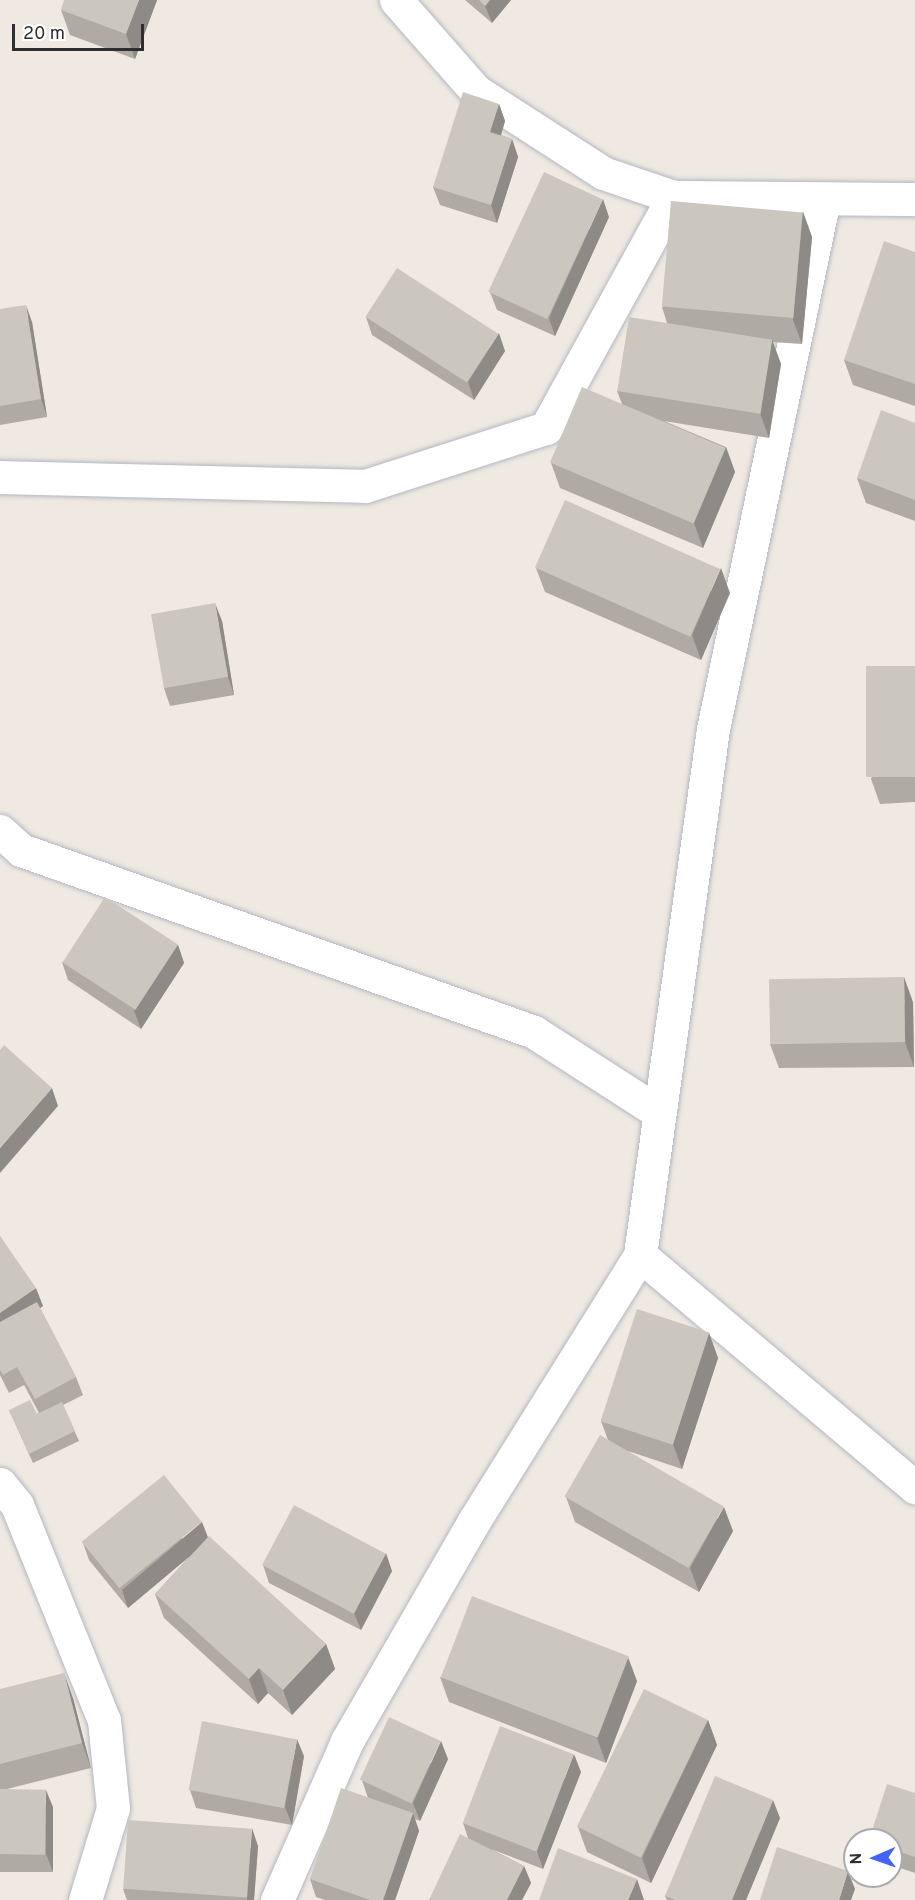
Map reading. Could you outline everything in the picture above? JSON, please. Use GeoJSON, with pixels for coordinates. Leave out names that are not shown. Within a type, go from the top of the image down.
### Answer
{"type":"FeatureCollection","features":[{"type":"Feature","properties":{"kind":"street"},"geometry":{"type":"LineString","coordinates":[[396,0],[476,91],[603,173],[674,197],[915,200]]}},
{"type":"Feature","properties":{"kind":"street"},"geometry":{"type":"LineString","coordinates":[[0,477],[365,486],[546,428],[674,197]]}},
{"type":"Feature","properties":{"kind":"street"},"geometry":{"type":"LineString","coordinates":[[277,1900],[347,1741],[474,1521],[640,1255],[657,1111],[713,729],[824,198]]}},
{"type":"Feature","properties":{"kind":"street"},"geometry":{"type":"LineString","coordinates":[[0,831],[21,850],[534,1032],[657,1111]]}},
{"type":"Feature","properties":{"kind":"street"},"geometry":{"type":"LineString","coordinates":[[640,1255],[915,1487]]}},
{"type":"Feature","properties":{"kind":"street"},"geometry":{"type":"LineString","coordinates":[[0,1484],[17,1505],[104,1720],[113,1808],[85,1900]]}},
{"type":"Feature","properties":{"kind":"building"},"geometry":{"type":"Polygon","coordinates":[[[64,0],[139,0],[126,34],[61,10],[64,0]]]}},
{"type":"Feature","properties":{"kind":"building"},"geometry":{"type":"Polygon","coordinates":[[[479,0],[490,0],[485,6],[479,0]]]}},
{"type":"Feature","properties":{"kind":"building"},"geometry":{"type":"Polygon","coordinates":[[[463,92],[499,104],[490,132],[512,139],[491,205],[433,187],[463,92]]]}},
{"type":"Feature","properties":{"kind":"building"},"geometry":{"type":"Polygon","coordinates":[[[544,172],[603,199],[547,319],[488,292],[544,172]]]}},
{"type":"Feature","properties":{"kind":"building"},"geometry":{"type":"Polygon","coordinates":[[[671,201],[802,213],[793,318],[662,307],[671,201]]]}},
{"type":"Feature","properties":{"kind":"building"},"geometry":{"type":"Polygon","coordinates":[[[884,241],[915,252],[915,384],[844,360],[884,241]]]}},
{"type":"Feature","properties":{"kind":"building"},"geometry":{"type":"Polygon","coordinates":[[[397,268],[498,334],[467,383],[365,317],[397,268]]]}},
{"type":"Feature","properties":{"kind":"building"},"geometry":{"type":"Polygon","coordinates":[[[26,305],[41,399],[0,406],[0,309],[26,305]]]}},
{"type":"Feature","properties":{"kind":"building"},"geometry":{"type":"Polygon","coordinates":[[[629,317],[772,340],[760,414],[617,391],[629,317]]]}},
{"type":"Feature","properties":{"kind":"building"},"geometry":{"type":"Polygon","coordinates":[[[582,387],[726,448],[694,523],[550,462],[582,387]]]}},
{"type":"Feature","properties":{"kind":"building"},"geometry":{"type":"Polygon","coordinates":[[[881,410],[915,423],[915,500],[857,478],[881,410]]]}},
{"type":"Feature","properties":{"kind":"building"},"geometry":{"type":"Polygon","coordinates":[[[565,500],[720,569],[690,637],[535,568],[565,500]]]}},
{"type":"Feature","properties":{"kind":"building"},"geometry":{"type":"Polygon","coordinates":[[[215,603],[228,677],[164,688],[151,614],[215,603]]]}},
{"type":"Feature","properties":{"kind":"building"},"geometry":{"type":"Polygon","coordinates":[[[866,666],[915,666],[915,777],[866,777],[866,666]]]}},
{"type":"Feature","properties":{"kind":"building"},"geometry":{"type":"Polygon","coordinates":[[[105,897],[178,944],[135,1010],[63,962],[105,897]]]}},
{"type":"Feature","properties":{"kind":"building"},"geometry":{"type":"Polygon","coordinates":[[[904,977],[905,1042],[770,1044],[769,979],[904,977]]]}},
{"type":"Feature","properties":{"kind":"building"},"geometry":{"type":"Polygon","coordinates":[[[4,1045],[52,1088],[0,1148],[0,1050],[4,1045]]]}},
{"type":"Feature","properties":{"kind":"building"},"geometry":{"type":"Polygon","coordinates":[[[0,1236],[36,1288],[0,1313],[0,1236]]]}},
{"type":"Feature","properties":{"kind":"building"},"geometry":{"type":"Polygon","coordinates":[[[37,1302],[76,1377],[35,1399],[17,1367],[3,1375],[0,1370],[0,1322],[37,1302]]]}},
{"type":"Feature","properties":{"kind":"building"},"geometry":{"type":"Polygon","coordinates":[[[637,1309],[709,1332],[673,1445],[601,1421],[637,1309]]]}},
{"type":"Feature","properties":{"kind":"building"},"geometry":{"type":"Polygon","coordinates":[[[30,1400],[37,1414],[62,1402],[75,1431],[29,1454],[9,1410],[30,1400]]]}},
{"type":"Feature","properties":{"kind":"building"},"geometry":{"type":"Polygon","coordinates":[[[600,1435],[724,1506],[688,1568],[564,1496],[600,1435]]]}},
{"type":"Feature","properties":{"kind":"building"},"geometry":{"type":"Polygon","coordinates":[[[164,1475],[202,1522],[119,1588],[82,1542],[164,1475]]]}},
{"type":"Feature","properties":{"kind":"building"},"geometry":{"type":"Polygon","coordinates":[[[294,1505],[386,1554],[354,1614],[262,1565],[294,1505]]]}},
{"type":"Feature","properties":{"kind":"building"},"geometry":{"type":"Polygon","coordinates":[[[209,1536],[326,1644],[283,1690],[259,1668],[249,1679],[155,1594],[209,1536]]]}},
{"type":"Feature","properties":{"kind":"building"},"geometry":{"type":"Polygon","coordinates":[[[472,1596],[629,1656],[598,1737],[441,1677],[472,1596]]]}},
{"type":"Feature","properties":{"kind":"building"},"geometry":{"type":"Polygon","coordinates":[[[64,1673],[82,1743],[0,1764],[0,1689],[64,1673]]]}},
{"type":"Feature","properties":{"kind":"building"},"geometry":{"type":"Polygon","coordinates":[[[644,1689],[708,1720],[641,1858],[577,1827],[644,1689]]]}},
{"type":"Feature","properties":{"kind":"building"},"geometry":{"type":"Polygon","coordinates":[[[389,1717],[441,1741],[411,1804],[360,1780],[389,1717]]]}},
{"type":"Feature","properties":{"kind":"building"},"geometry":{"type":"Polygon","coordinates":[[[202,1721],[297,1740],[284,1808],[189,1790],[202,1721]]]}},
{"type":"Feature","properties":{"kind":"building"},"geometry":{"type":"Polygon","coordinates":[[[500,1726],[574,1754],[536,1851],[463,1823],[500,1726]]]}},
{"type":"Feature","properties":{"kind":"building"},"geometry":{"type":"Polygon","coordinates":[[[715,1776],[773,1800],[732,1900],[675,1900],[665,1896],[715,1776]]]}},
{"type":"Feature","properties":{"kind":"building"},"geometry":{"type":"Polygon","coordinates":[[[887,1784],[915,1793],[915,1857],[903,1853],[903,1828],[873,1828],[887,1784]]]}},
{"type":"Feature","properties":{"kind":"building"},"geometry":{"type":"Polygon","coordinates":[[[341,1788],[413,1813],[383,1900],[370,1900],[310,1879],[341,1788]]]}},
{"type":"Feature","properties":{"kind":"building"},"geometry":{"type":"Polygon","coordinates":[[[0,1789],[46,1790],[45,1855],[0,1854],[0,1789]]]}},
{"type":"Feature","properties":{"kind":"building"},"geometry":{"type":"Polygon","coordinates":[[[128,1820],[252,1829],[247,1897],[123,1889],[128,1820]]]}},
{"type":"Feature","properties":{"kind":"building"},"geometry":{"type":"Polygon","coordinates":[[[460,1834],[524,1866],[507,1900],[429,1900],[460,1834]]]}},
{"type":"Feature","properties":{"kind":"building"},"geometry":{"type":"Polygon","coordinates":[[[777,1847],[843,1869],[843,1887],[839,1900],[760,1900],[777,1847]]]}},
{"type":"Feature","properties":{"kind":"building"},"geometry":{"type":"Polygon","coordinates":[[[558,1848],[637,1879],[628,1900],[539,1900],[558,1848]]]}}]}
